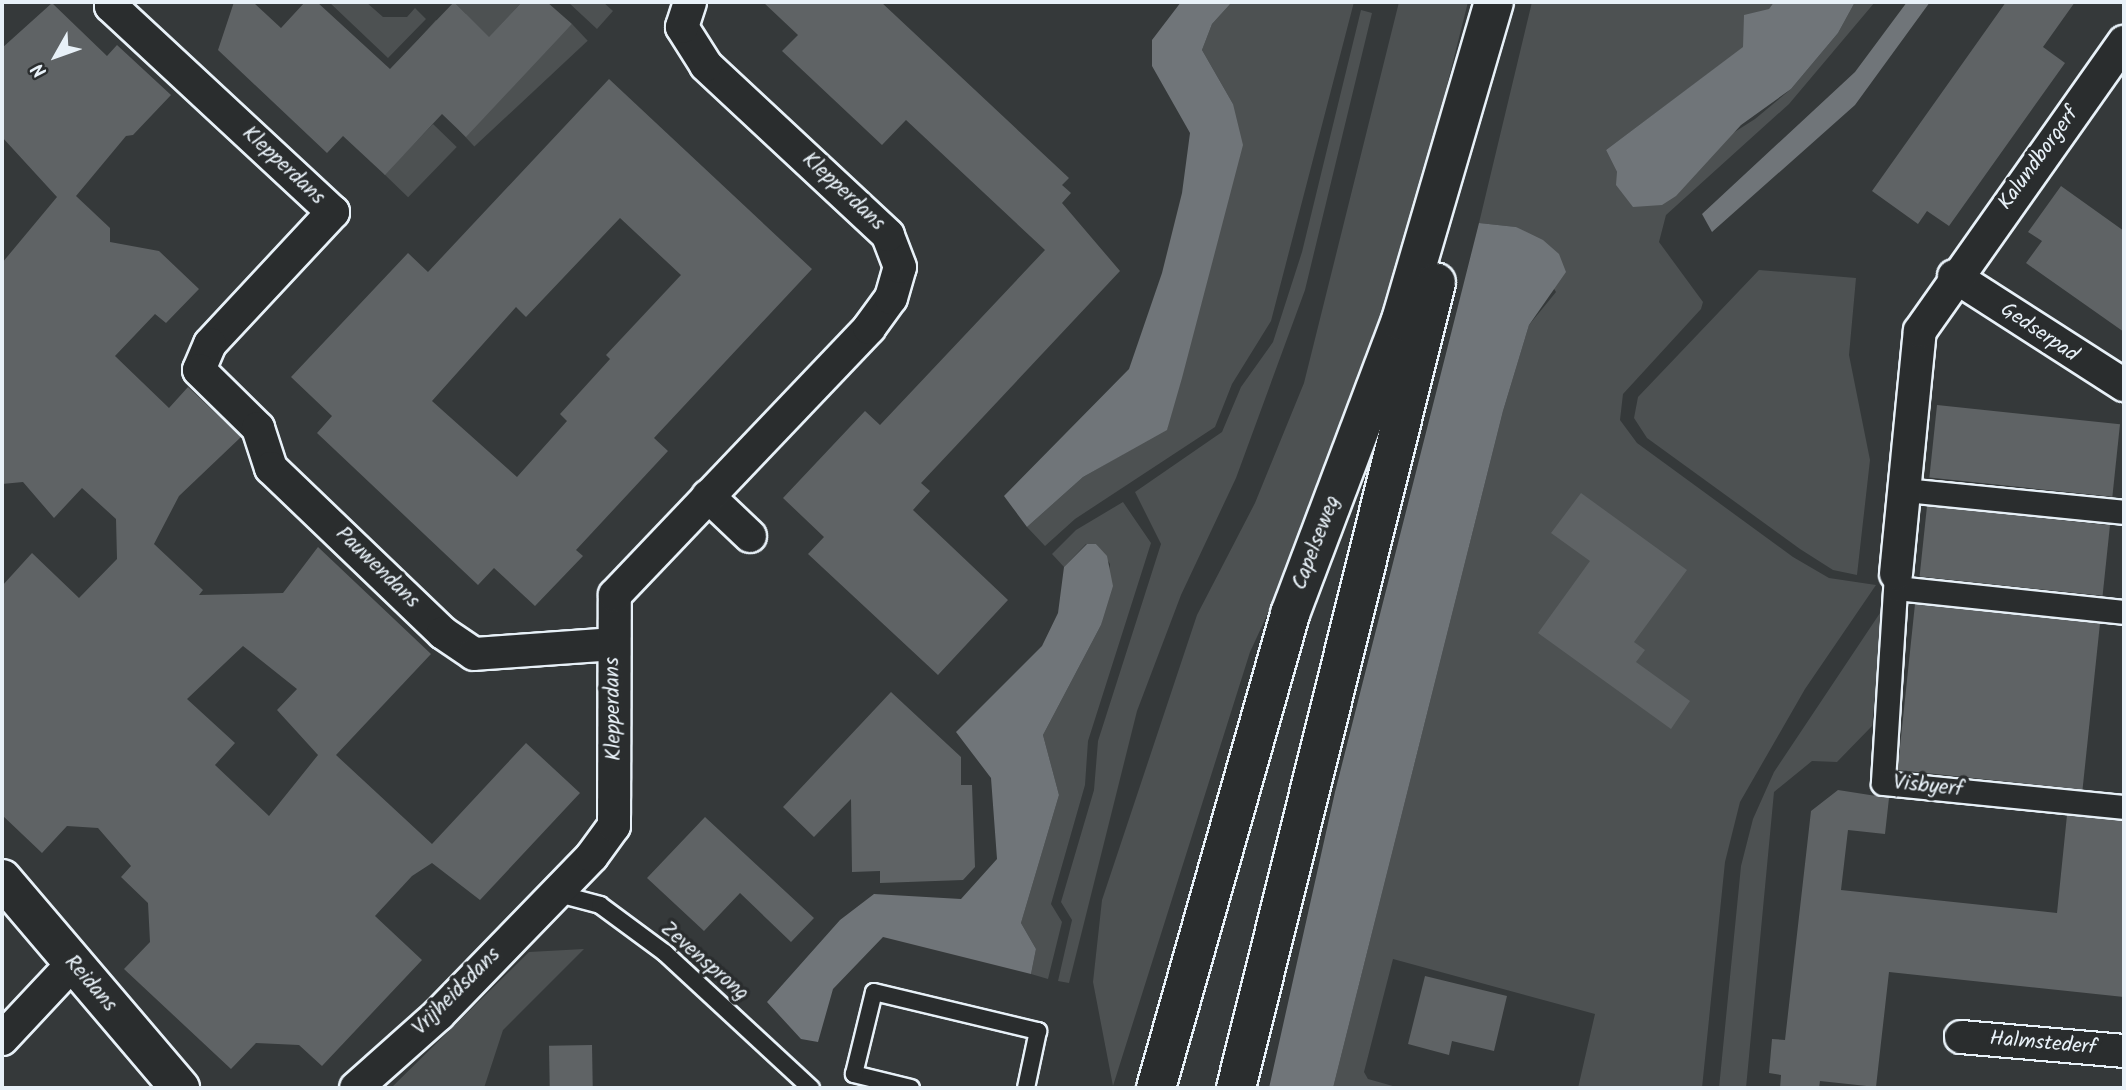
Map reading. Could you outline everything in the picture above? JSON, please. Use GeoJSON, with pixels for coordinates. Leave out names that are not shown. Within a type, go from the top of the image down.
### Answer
{"type":"FeatureCollection","features":[{"type":"Feature","properties":{"kind":"main road","name":"Capelseweg"},"geometry":{"type":"LineString","coordinates":[[1156,1088],[1290,614],[1401,320],[1494,2]]}},
{"type":"Feature","properties":{"kind":"main road","name":"Capelseweg"},"geometry":{"type":"LineString","coordinates":[[1236,1088],[1427,323],[1494,2]]}},
{"type":"Feature","properties":{"kind":"main road","name":"Reidans"},"geometry":{"type":"LineString","coordinates":[[2,879],[180,1088]]}},
{"type":"Feature","properties":{"kind":"street","name":"Klepperdans"},"geometry":{"type":"LineString","coordinates":[[113,4],[333,212],[210,344],[199,370]]}},
{"type":"Feature","properties":{"kind":"street","name":"Klepperdans"},"geometry":{"type":"LineString","coordinates":[[555,892],[614,826],[615,595],[869,328],[891,298],[900,267],[888,235],[706,65],[686,14]]}},
{"type":"Feature","properties":{"kind":"street","name":"Kalundborgerf"},"geometry":{"type":"LineString","coordinates":[[1954,276],[2124,42]]}},
{"type":"Feature","properties":{"kind":"street","name":"Gedserpad"},"geometry":{"type":"LineString","coordinates":[[1954,276],[2124,385]]}},
{"type":"Feature","properties":{"kind":"street","name":"Visbyerf"},"geometry":{"type":"LineString","coordinates":[[1954,276],[1920,331],[1896,581],[1883,783],[2124,807]]}},
{"type":"Feature","properties":{"kind":"street","name":"Pauwendans"},"geometry":{"type":"LineString","coordinates":[[199,370],[258,428],[271,468],[474,654],[613,644]]}},
{"type":"Feature","properties":{"kind":"street"},"geometry":{"type":"LineString","coordinates":[[1905,490],[2124,512]]}},
{"type":"Feature","properties":{"kind":"street"},"geometry":{"type":"LineString","coordinates":[[708,496],[750,536]]}},
{"type":"Feature","properties":{"kind":"street"},"geometry":{"type":"LineString","coordinates":[[1896,581],[2119,612]]}},
{"type":"Feature","properties":{"kind":"street","name":"Vrijheidsdans"},"geometry":{"type":"LineString","coordinates":[[356,1088],[439,1014],[555,892]]}},
{"type":"Feature","properties":{"kind":"street"},"geometry":{"type":"LineString","coordinates":[[2,1040],[73,963]]}},
{"type":"Feature","properties":{"kind":"street","name":"Halmstederf"},"geometry":{"type":"LineString","coordinates":[[1961,1037],[2124,1051]]}},
{"type":"Feature","properties":{"kind":"lane","name":"Zevensprong"},"geometry":{"type":"LineString","coordinates":[[555,892],[600,905],[665,953],[811,1088]]}},
{"type":"Feature","properties":{"kind":"lane"},"geometry":{"type":"LineString","coordinates":[[911,1088],[854,1074],[874,992],[1038,1031],[1026,1088]]}},
{"type":"Feature","properties":{"kind":"shaded area"},"geometry":{"type":"Polygon","coordinates":[[[329,2],[366,2],[383,17],[407,17],[415,8],[426,19],[388,58],[329,2]]]}},
{"type":"Feature","properties":{"kind":"shaded area"},"geometry":{"type":"Polygon","coordinates":[[[454,2],[522,2],[429,102],[419,39],[436,20],[449,32],[466,14],[454,2]]]}},
{"type":"Feature","properties":{"kind":"shaded area"},"geometry":{"type":"Polygon","coordinates":[[[568,2],[603,2],[613,11],[597,29],[568,2]]]}},
{"type":"Feature","properties":{"kind":"shaded area"},"geometry":{"type":"Polygon","coordinates":[[[1181,2],[1232,2],[1212,24],[1202,50],[1233,104],[1243,145],[1167,430],[1083,477],[1027,527],[1004,496],[1129,369],[1162,273],[1182,193],[1190,133],[1152,66],[1152,40],[1181,2]]]}},
{"type":"Feature","properties":{"kind":"shaded area"},"geometry":{"type":"Polygon","coordinates":[[[1232,2],[1354,2],[1271,321],[1232,384],[1215,427],[1075,519],[1045,546],[1027,527],[1083,477],[1167,429],[1233,104],[1202,50],[1212,24],[1232,2]]]}},
{"type":"Feature","properties":{"kind":"shaded area"},"geometry":{"type":"Polygon","coordinates":[[[1399,2],[1468,2],[1399,276],[1318,505],[1250,652],[1113,1086],[1093,982],[1102,900],[1197,615],[1255,503],[1304,383],[1399,2]]]}},
{"type":"Feature","properties":{"kind":"shaded area"},"geometry":{"type":"Polygon","coordinates":[[[1532,2],[1774,2],[1744,47],[1606,150],[1617,172],[1733,133],[1755,119],[1791,89],[1838,33],[1855,2],[1875,2],[1789,104],[1666,215],[1659,242],[1703,302],[1701,309],[1623,394],[1620,420],[1637,443],[1793,557],[1829,578],[1876,585],[1805,689],[1740,802],[1725,862],[1702,1088],[1578,1088],[1595,1014],[1393,959],[1364,1072],[1368,1079],[1400,1088],[1333,1088],[1503,411],[1529,325],[1556,292],[1516,227],[1479,223],[1532,2]]]}},
{"type":"Feature","properties":{"kind":"shaded area"},"geometry":{"type":"Polygon","coordinates":[[[1774,2],[1855,2],[1838,33],[1791,89],[1741,125],[1676,196],[1662,205],[1633,207],[1616,185],[1617,172],[1606,150],[1743,47],[1744,15],[1769,9],[1774,2]]]}},
{"type":"Feature","properties":{"kind":"shaded area"},"geometry":{"type":"Polygon","coordinates":[[[1907,2],[1930,2],[1855,105],[1712,232],[1702,214],[1855,72],[1907,2]]]}},
{"type":"Feature","properties":{"kind":"shaded area"},"geometry":{"type":"Polygon","coordinates":[[[1361,10],[1372,13],[1305,290],[1236,478],[1181,595],[1137,711],[1069,983],[1058,981],[1072,920],[1061,902],[1094,790],[1098,741],[1161,544],[1135,492],[1222,432],[1241,387],[1273,342],[1302,252],[1361,10]]]}},
{"type":"Feature","properties":{"kind":"shaded area"},"geometry":{"type":"Polygon","coordinates":[[[572,24],[588,41],[474,147],[459,130],[572,24]]]}},
{"type":"Feature","properties":{"kind":"shaded area"},"geometry":{"type":"Polygon","coordinates":[[[433,124],[457,147],[408,197],[384,174],[433,124]]]}},
{"type":"Feature","properties":{"kind":"shaded area"},"geometry":{"type":"Polygon","coordinates":[[[1479,223],[1516,227],[1543,240],[1559,254],[1566,272],[1529,325],[1503,411],[1333,1088],[1269,1088],[1335,792],[1479,223]]]}},
{"type":"Feature","properties":{"kind":"shaded area"},"geometry":{"type":"Polygon","coordinates":[[[1759,270],[1856,278],[1849,355],[1870,460],[1857,575],[1833,570],[1800,549],[1647,438],[1634,418],[1638,397],[1759,270]]]}},
{"type":"Feature","properties":{"kind":"shaded area"},"geometry":{"type":"Polygon","coordinates":[[[1123,502],[1151,543],[1088,741],[1085,785],[1051,904],[1062,922],[1048,979],[1031,974],[1036,949],[1021,923],[1059,795],[1043,735],[1101,625],[1110,564],[1096,544],[1086,544],[1064,567],[1052,554],[1076,530],[1123,502]]]}},
{"type":"Feature","properties":{"kind":"shaded area"},"geometry":{"type":"Polygon","coordinates":[[[1087,544],[1096,544],[1107,556],[1113,586],[1101,625],[1043,735],[1059,795],[1021,923],[1036,949],[1031,974],[883,937],[833,989],[818,1042],[801,1039],[767,1002],[840,920],[874,894],[961,899],[997,859],[991,778],[956,732],[1042,646],[1058,613],[1064,567],[1087,544]]]}},
{"type":"Feature","properties":{"kind":"shaded area"},"geometry":{"type":"Polygon","coordinates":[[[1884,607],[1872,726],[1837,762],[1812,761],[1774,792],[1746,1088],[1719,1088],[1741,866],[1753,819],[1774,772],[1884,607]]]}},
{"type":"Feature","properties":{"kind":"shaded area"},"geometry":{"type":"Polygon","coordinates":[[[584,949],[503,1030],[484,1088],[391,1088],[529,952],[584,949]]]}},
{"type":"Feature","properties":{"kind":"building"},"geometry":{"type":"Polygon","coordinates":[[[234,2],[253,2],[281,28],[305,2],[317,2],[390,69],[454,2],[489,37],[522,2],[547,2],[572,24],[466,137],[442,114],[385,175],[343,136],[327,153],[218,50],[234,2]]]}},
{"type":"Feature","properties":{"kind":"building"},"geometry":{"type":"Polygon","coordinates":[[[763,2],[881,2],[1069,178],[1062,185],[1071,193],[1062,203],[1120,271],[921,483],[930,491],[913,510],[1008,600],[938,675],[808,554],[824,537],[783,498],[865,411],[880,425],[1045,250],[906,120],[882,145],[782,51],[798,35],[763,2]]]}},
{"type":"Feature","properties":{"kind":"building"},"geometry":{"type":"Polygon","coordinates":[[[2006,2],[2075,2],[2043,47],[2065,63],[1949,226],[1927,211],[1918,224],[1872,191],[2006,2]]]}},
{"type":"Feature","properties":{"kind":"building"},"geometry":{"type":"Polygon","coordinates":[[[52,3],[107,56],[117,45],[171,95],[133,135],[126,136],[76,196],[110,228],[110,242],[159,251],[199,289],[166,323],[155,314],[115,356],[169,408],[188,387],[241,437],[179,496],[154,544],[203,590],[199,595],[283,593],[318,547],[431,654],[336,755],[432,844],[526,743],[580,793],[480,900],[432,863],[412,876],[375,916],[422,960],[322,1066],[299,1045],[256,1043],[231,1069],[124,969],[150,942],[148,903],[121,877],[131,866],[98,828],[67,826],[42,853],[2,815],[2,586],[32,553],[79,598],[117,559],[116,519],[82,488],[54,518],[23,482],[2,484],[2,263],[57,197],[2,137],[2,48],[52,3]],[[243,646],[187,699],[235,743],[215,765],[269,816],[318,755],[277,710],[297,689],[243,646]]]}},
{"type":"Feature","properties":{"kind":"building"},"geometry":{"type":"Polygon","coordinates":[[[609,79],[812,269],[654,438],[668,451],[576,550],[583,556],[535,606],[494,568],[478,585],[317,433],[332,416],[291,377],[408,253],[428,272],[609,79]],[[620,218],[526,317],[516,307],[432,401],[517,477],[567,421],[560,414],[610,359],[606,355],[681,275],[620,218]]]}},
{"type":"Feature","properties":{"kind":"building"},"geometry":{"type":"Polygon","coordinates":[[[2061,186],[2124,231],[2124,332],[2026,263],[2042,241],[2028,232],[2061,186]]]}},
{"type":"Feature","properties":{"kind":"building"},"geometry":{"type":"Polygon","coordinates":[[[1937,405],[2120,424],[2112,497],[1929,478],[1937,405]]]}},
{"type":"Feature","properties":{"kind":"building"},"geometry":{"type":"Polygon","coordinates":[[[1581,493],[1687,570],[1634,642],[1645,650],[1636,662],[1690,701],[1671,729],[1538,633],[1590,561],[1551,533],[1581,493]]]}},
{"type":"Feature","properties":{"kind":"building"},"geometry":{"type":"Polygon","coordinates":[[[1927,506],[2110,525],[2103,596],[1920,577],[1927,506]]]}},
{"type":"Feature","properties":{"kind":"building"},"geometry":{"type":"Polygon","coordinates":[[[1915,604],[2100,623],[2083,790],[1898,770],[1915,604]]]}},
{"type":"Feature","properties":{"kind":"building"},"geometry":{"type":"Polygon","coordinates":[[[891,692],[961,757],[961,785],[972,785],[975,867],[963,880],[880,883],[880,871],[852,872],[851,799],[814,837],[783,807],[891,692]]]}},
{"type":"Feature","properties":{"kind":"building"},"geometry":{"type":"Polygon","coordinates":[[[1838,790],[1889,798],[1885,834],[1848,830],[1841,890],[2057,913],[2067,815],[2124,821],[2124,997],[1889,972],[1876,1087],[1820,1081],[1819,1088],[1780,1088],[1781,1075],[1769,1073],[1772,1039],[1785,1040],[1811,811],[1838,790]]]}},
{"type":"Feature","properties":{"kind":"building"},"geometry":{"type":"Polygon","coordinates":[[[705,817],[814,918],[791,942],[740,893],[704,931],[647,878],[705,817]]]}},
{"type":"Feature","properties":{"kind":"building"},"geometry":{"type":"Polygon","coordinates":[[[1425,976],[1507,996],[1494,1051],[1452,1041],[1449,1055],[1408,1044],[1425,976]]]}},
{"type":"Feature","properties":{"kind":"building"},"geometry":{"type":"Polygon","coordinates":[[[592,1045],[593,1088],[550,1088],[549,1046],[592,1045]]]}}]}
